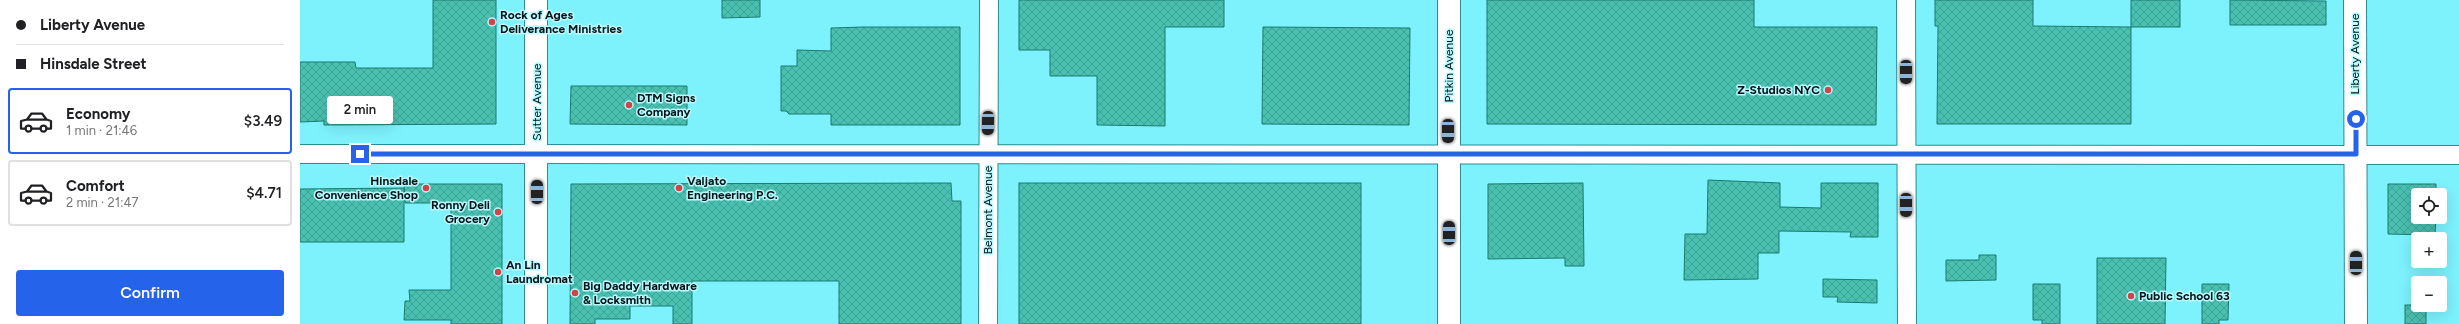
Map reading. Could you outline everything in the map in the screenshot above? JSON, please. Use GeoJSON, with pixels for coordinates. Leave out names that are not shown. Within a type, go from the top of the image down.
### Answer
{"type":"FeatureCollection","features":[{"type":"Feature","properties":{"kind":"street","name":"Sutter Avenue"},"geometry":{"type":"LineString","coordinates":[[536,0],[536,324]]}},
{"type":"Feature","properties":{"kind":"street","name":"Belmont Avenue"},"geometry":{"type":"LineString","coordinates":[[988,324],[989,0]]}},
{"type":"Feature","properties":{"kind":"street","name":"Pitkin Avenue"},"geometry":{"type":"LineString","coordinates":[[1448,324],[1449,0]]}},
{"type":"Feature","properties":{"kind":"street"},"geometry":{"type":"LineString","coordinates":[[1906,0],[1907,324]]}},
{"type":"Feature","properties":{"kind":"street","name":"Liberty Avenue"},"geometry":{"type":"LineString","coordinates":[[2355,0],[2356,324]]}},
{"type":"Feature","properties":{"kind":"street"},"geometry":{"type":"LineString","coordinates":[[300,154],[2459,155]]}},
{"type":"Feature","properties":{"kind":"building"},"geometry":{"type":"Polygon","coordinates":[[[433,0],[496,0],[496,124],[324,125],[324,121],[300,122],[300,62],[355,62],[356,68],[433,68],[433,0]]]}},
{"type":"Feature","properties":{"kind":"building"},"geometry":{"type":"Polygon","coordinates":[[[722,0],[760,0],[760,17],[722,18],[722,0]]]}},
{"type":"Feature","properties":{"kind":"building"},"geometry":{"type":"Polygon","coordinates":[[[1019,0],[1224,0],[1224,27],[1165,27],[1165,126],[1097,125],[1097,76],[1050,76],[1050,50],[1019,50],[1019,0]]]}},
{"type":"Feature","properties":{"kind":"building"},"geometry":{"type":"Polygon","coordinates":[[[1487,0],[1754,0],[1754,27],[1877,27],[1876,125],[1487,124],[1487,0]]]}},
{"type":"Feature","properties":{"kind":"building"},"geometry":{"type":"Polygon","coordinates":[[[1935,0],[2033,0],[2033,26],[2131,27],[2131,124],[1937,124],[1938,26],[1935,26],[1935,0]]]}},
{"type":"Feature","properties":{"kind":"building"},"geometry":{"type":"Polygon","coordinates":[[[2131,0],[2180,0],[2180,27],[2131,27],[2131,0]]]}},
{"type":"Feature","properties":{"kind":"building"},"geometry":{"type":"Polygon","coordinates":[[[2230,0],[2326,1],[2326,25],[2230,25],[2230,0]]]}},
{"type":"Feature","properties":{"kind":"building"},"geometry":{"type":"Polygon","coordinates":[[[960,27],[960,125],[831,125],[831,114],[789,114],[786,111],[781,111],[781,66],[797,66],[797,50],[831,51],[831,28],[960,27]]]}},
{"type":"Feature","properties":{"kind":"building"},"geometry":{"type":"Polygon","coordinates":[[[1263,27],[1410,28],[1409,125],[1262,124],[1263,27]]]}},
{"type":"Feature","properties":{"kind":"building","name":"DTM Signs Company"},"geometry":{"type":"Polygon","coordinates":[[[571,86],[687,86],[687,125],[570,124],[571,86]]]}},
{"type":"Feature","properties":{"kind":"building"},"geometry":{"type":"Polygon","coordinates":[[[1708,180],[1780,183],[1780,207],[1821,208],[1821,183],[1878,183],[1878,237],[1850,237],[1851,232],[1779,231],[1779,253],[1758,253],[1758,279],[1684,280],[1685,234],[1707,234],[1708,180]]]}},
{"type":"Feature","properties":{"kind":"building"},"geometry":{"type":"Polygon","coordinates":[[[951,183],[952,201],[961,201],[961,324],[839,324],[839,281],[692,281],[692,324],[673,324],[673,306],[630,306],[630,319],[595,319],[595,324],[570,324],[571,184],[951,183]]]}},
{"type":"Feature","properties":{"kind":"building"},"geometry":{"type":"Polygon","coordinates":[[[1019,183],[1361,183],[1361,324],[1019,324],[1019,183]]]}},
{"type":"Feature","properties":{"kind":"building"},"geometry":{"type":"Polygon","coordinates":[[[1583,183],[1584,266],[1565,266],[1565,258],[1488,259],[1488,184],[1583,183]]]}},
{"type":"Feature","properties":{"kind":"building"},"geometry":{"type":"Polygon","coordinates":[[[404,184],[502,184],[502,324],[451,324],[451,320],[404,320],[405,301],[410,301],[409,290],[451,290],[451,203],[405,203],[404,184]]]}},
{"type":"Feature","properties":{"kind":"building"},"geometry":{"type":"Polygon","coordinates":[[[2388,184],[2436,184],[2436,188],[2411,188],[2411,224],[2436,224],[2435,232],[2411,232],[2411,234],[2388,234],[2388,184]]]}},
{"type":"Feature","properties":{"kind":"building"},"geometry":{"type":"Polygon","coordinates":[[[404,188],[404,242],[300,242],[300,189],[404,188]]]}},
{"type":"Feature","properties":{"kind":"building"},"geometry":{"type":"Polygon","coordinates":[[[1979,255],[1996,255],[1996,280],[1946,281],[1946,260],[1979,260],[1979,255]]]}},
{"type":"Feature","properties":{"kind":"building"},"geometry":{"type":"Polygon","coordinates":[[[2097,258],[2166,258],[2165,324],[2097,324],[2097,258]]]}},
{"type":"Feature","properties":{"kind":"building"},"geometry":{"type":"Polygon","coordinates":[[[1823,279],[1877,280],[1877,303],[1837,302],[1838,297],[1823,297],[1823,279]]]}},
{"type":"Feature","properties":{"kind":"building"},"geometry":{"type":"Polygon","coordinates":[[[2033,284],[2060,284],[2060,324],[2042,324],[2042,320],[2033,320],[2033,284]]]}},
{"type":"Feature","properties":{"kind":"building"},"geometry":{"type":"Polygon","coordinates":[[[2202,284],[2229,284],[2228,320],[2219,320],[2219,324],[2202,324],[2202,284]]]}},
{"type":"Feature","properties":{"kind":"building"},"geometry":{"type":"Polygon","coordinates":[[[2405,305],[2411,305],[2411,312],[2426,312],[2426,324],[2405,324],[2405,305]]]}},
{"type":"Feature","properties":{"kind":"place","name":"Rock of Ages Deliverance Ministries"},"geometry":{"type":"Point","coordinates":[492,22]}},
{"type":"Feature","properties":{"kind":"place","name":"Z-Studios NYC"},"geometry":{"type":"Point","coordinates":[1828,90]}},
{"type":"Feature","properties":{"kind":"place","name":"DTM Signs Company"},"geometry":{"type":"Point","coordinates":[629,105]}},
{"type":"Feature","properties":{"kind":"place","name":"Hinsdale Convenience Shop"},"geometry":{"type":"Point","coordinates":[426,188]}},
{"type":"Feature","properties":{"kind":"place","name":"Valjato Engineering P.C."},"geometry":{"type":"Point","coordinates":[679,188]}},
{"type":"Feature","properties":{"kind":"place","name":"Ronny Deli Grocery"},"geometry":{"type":"Point","coordinates":[498,212]}},
{"type":"Feature","properties":{"kind":"place","name":"An Lin Laundromat"},"geometry":{"type":"Point","coordinates":[498,272]}},
{"type":"Feature","properties":{"kind":"place","name":"Big Daddy Hardware & Locksmith"},"geometry":{"type":"Point","coordinates":[575,293]}},
{"type":"Feature","properties":{"kind":"place","name":"Public School 63"},"geometry":{"type":"Point","coordinates":[2131,296]}},
{"type":"Feature","properties":{"kind":"route"},"geometry":{"type":"LineString","coordinates":[[360,154],[2356,154],[2356,119]]}}]}
